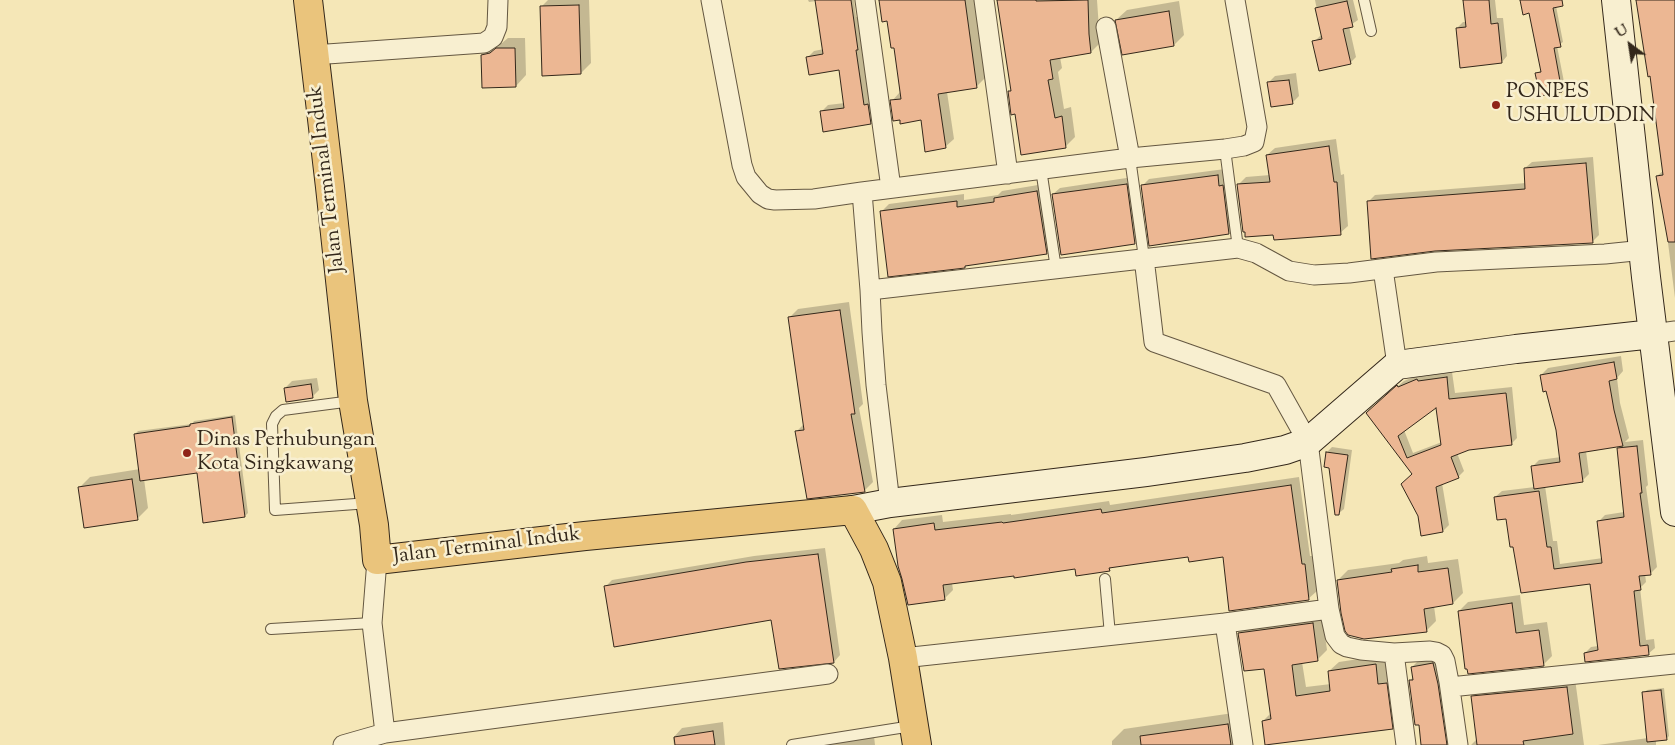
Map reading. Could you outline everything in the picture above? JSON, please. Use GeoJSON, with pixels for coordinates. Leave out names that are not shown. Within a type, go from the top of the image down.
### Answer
{"type":"FeatureCollection","features":[{"type":"Feature","properties":{"kind":"highway","name":"Jalan Terminal Induk"},"geometry":{"type":"LineString","coordinates":[[308,0],[353,401],[374,525],[377,560],[813,512],[853,510]]}},
{"type":"Feature","properties":{"kind":"highway"},"geometry":{"type":"LineString","coordinates":[[853,510],[874,549],[887,582],[915,735]]}},
{"type":"Feature","properties":{"kind":"street"},"geometry":{"type":"LineString","coordinates":[[313,55],[484,43],[493,37],[497,27],[498,0]]}},
{"type":"Feature","properties":{"kind":"street"},"geometry":{"type":"LineString","coordinates":[[711,0],[742,165],[746,177],[760,194],[768,199],[775,200],[814,199],[1130,158],[1225,149],[1251,144],[1254,142],[1257,127],[1235,0]]}},
{"type":"Feature","properties":{"kind":"street"},"geometry":{"type":"LineString","coordinates":[[865,0],[891,188]]}},
{"type":"Feature","properties":{"kind":"street"},"geometry":{"type":"LineString","coordinates":[[984,0],[1008,174]]}},
{"type":"Feature","properties":{"kind":"street"},"geometry":{"type":"LineString","coordinates":[[1616,0],[1644,250],[1664,332],[1675,512]]}},
{"type":"Feature","properties":{"kind":"street"},"geometry":{"type":"LineString","coordinates":[[1106,27],[1130,158]]}},
{"type":"Feature","properties":{"kind":"street"},"geometry":{"type":"LineString","coordinates":[[862,192],[875,376],[890,503]]}},
{"type":"Feature","properties":{"kind":"street"},"geometry":{"type":"LineString","coordinates":[[870,290],[1238,248],[1256,253],[1289,271],[1314,275],[1436,262],[1605,254],[1644,250]]}},
{"type":"Feature","properties":{"kind":"street"},"geometry":{"type":"LineString","coordinates":[[1144,258],[1154,342],[1276,385],[1308,442],[1329,609],[1335,636],[1341,644],[1360,650],[1394,654],[1436,652],[1442,655],[1450,687],[1458,745]]}},
{"type":"Feature","properties":{"kind":"street"},"geometry":{"type":"LineString","coordinates":[[1383,269],[1397,365]]}},
{"type":"Feature","properties":{"kind":"street"},"geometry":{"type":"LineString","coordinates":[[1308,442],[1397,365],[1664,332]]}},
{"type":"Feature","properties":{"kind":"street","name":"Jalan Terminal Induk"},"geometry":{"type":"LineString","coordinates":[[853,510],[890,503],[1146,472],[1236,459],[1285,450],[1308,442]]}},
{"type":"Feature","properties":{"kind":"street"},"geometry":{"type":"LineString","coordinates":[[377,560],[372,622],[385,733]]}},
{"type":"Feature","properties":{"kind":"street"},"geometry":{"type":"LineString","coordinates":[[902,658],[1225,623],[1329,609]]}},
{"type":"Feature","properties":{"kind":"street"},"geometry":{"type":"LineString","coordinates":[[1225,623],[1243,745]]}},
{"type":"Feature","properties":{"kind":"street"},"geometry":{"type":"LineString","coordinates":[[1394,654],[1406,745]]}},
{"type":"Feature","properties":{"kind":"street"},"geometry":{"type":"LineString","coordinates":[[1450,687],[1675,664]]}},
{"type":"Feature","properties":{"kind":"street"},"geometry":{"type":"LineString","coordinates":[[343,745],[385,733],[828,674]]}},
{"type":"Feature","properties":{"kind":"lane"},"geometry":{"type":"LineString","coordinates":[[1364,0],[1371,30]]}},
{"type":"Feature","properties":{"kind":"lane"},"geometry":{"type":"LineString","coordinates":[[1225,149],[1238,248]]}},
{"type":"Feature","properties":{"kind":"lane"},"geometry":{"type":"LineString","coordinates":[[1130,158],[1144,258]]}},
{"type":"Feature","properties":{"kind":"lane"},"geometry":{"type":"LineString","coordinates":[[1041,169],[1056,269]]}},
{"type":"Feature","properties":{"kind":"lane"},"geometry":{"type":"LineString","coordinates":[[353,401],[283,410],[276,416],[272,424],[275,510],[370,503]]}},
{"type":"Feature","properties":{"kind":"lane"},"geometry":{"type":"LineString","coordinates":[[1104,578],[1110,635]]}},
{"type":"Feature","properties":{"kind":"lane"},"geometry":{"type":"LineString","coordinates":[[271,629],[372,622]]}},
{"type":"Feature","properties":{"kind":"lane"},"geometry":{"type":"LineString","coordinates":[[792,745],[915,735]]}},
{"type":"Feature","properties":{"kind":"building"},"geometry":{"type":"Polygon","coordinates":[[[815,0],[851,0],[864,105],[868,104],[871,124],[823,132],[820,111],[844,108],[839,70],[809,75],[806,57],[823,54],[815,0]]]}},
{"type":"Feature","properties":{"kind":"building"},"geometry":{"type":"Polygon","coordinates":[[[879,0],[965,0],[977,88],[938,94],[946,148],[925,152],[921,120],[900,124],[900,120],[893,121],[890,100],[901,99],[894,48],[891,48],[887,21],[882,22],[879,0]]]}},
{"type":"Feature","properties":{"kind":"building"},"geometry":{"type":"Polygon","coordinates":[[[997,0],[1088,0],[1091,53],[1050,60],[1053,79],[1048,80],[1055,118],[1062,116],[1066,148],[1021,155],[1015,114],[1011,115],[1008,91],[1011,91],[997,0]]]}},
{"type":"Feature","properties":{"kind":"building"},"geometry":{"type":"Polygon","coordinates":[[[1463,0],[1489,0],[1491,24],[1498,23],[1502,63],[1460,68],[1456,28],[1466,27],[1463,0]]]}},
{"type":"Feature","properties":{"kind":"building"},"geometry":{"type":"Polygon","coordinates":[[[1520,0],[1562,0],[1563,6],[1553,8],[1561,47],[1554,48],[1562,92],[1540,96],[1535,73],[1541,72],[1529,13],[1523,15],[1520,0]]]}},
{"type":"Feature","properties":{"kind":"building"},"geometry":{"type":"Polygon","coordinates":[[[1636,0],[1675,0],[1675,242],[1668,242],[1656,176],[1663,175],[1650,76],[1648,77],[1636,0]]]}},
{"type":"Feature","properties":{"kind":"building"},"geometry":{"type":"Polygon","coordinates":[[[1347,1],[1353,27],[1343,29],[1351,64],[1319,71],[1312,41],[1322,39],[1315,8],[1347,1]]]}},
{"type":"Feature","properties":{"kind":"building"},"geometry":{"type":"Polygon","coordinates":[[[579,5],[581,74],[542,76],[540,6],[579,5]]]}},
{"type":"Feature","properties":{"kind":"building"},"geometry":{"type":"Polygon","coordinates":[[[1169,11],[1174,46],[1122,55],[1115,20],[1169,11]]]}},
{"type":"Feature","properties":{"kind":"building"},"geometry":{"type":"Polygon","coordinates":[[[496,48],[515,48],[516,87],[482,88],[481,55],[490,53],[496,48]]]}},
{"type":"Feature","properties":{"kind":"building"},"geometry":{"type":"Polygon","coordinates":[[[1289,80],[1293,104],[1271,107],[1267,82],[1289,80]]]}},
{"type":"Feature","properties":{"kind":"building"},"geometry":{"type":"Polygon","coordinates":[[[1329,146],[1334,182],[1337,182],[1341,235],[1274,240],[1273,235],[1245,237],[1237,184],[1270,182],[1266,155],[1329,146]]]}},
{"type":"Feature","properties":{"kind":"building"},"geometry":{"type":"Polygon","coordinates":[[[1586,163],[1593,243],[1435,251],[1371,259],[1367,201],[1525,189],[1524,168],[1586,163]]]}},
{"type":"Feature","properties":{"kind":"building"},"geometry":{"type":"Polygon","coordinates":[[[1218,175],[1219,186],[1223,185],[1229,234],[1149,246],[1141,185],[1218,175]]]}},
{"type":"Feature","properties":{"kind":"building"},"geometry":{"type":"Polygon","coordinates":[[[1127,184],[1135,244],[1061,255],[1052,194],[1127,184]]]}},
{"type":"Feature","properties":{"kind":"building"},"geometry":{"type":"Polygon","coordinates":[[[1037,191],[1047,254],[965,266],[965,268],[888,277],[880,211],[957,201],[957,207],[994,202],[994,198],[1037,191]]]}},
{"type":"Feature","properties":{"kind":"building"},"geometry":{"type":"Polygon","coordinates":[[[840,310],[855,414],[851,414],[865,492],[807,499],[795,431],[804,430],[788,317],[840,310]]]}},
{"type":"Feature","properties":{"kind":"building"},"geometry":{"type":"Polygon","coordinates":[[[1614,362],[1617,379],[1609,381],[1623,446],[1579,453],[1583,482],[1534,489],[1531,466],[1560,462],[1556,430],[1546,391],[1543,392],[1540,375],[1614,362]]]}},
{"type":"Feature","properties":{"kind":"building"},"geometry":{"type":"Polygon","coordinates":[[[1447,377],[1449,399],[1506,393],[1512,445],[1469,450],[1451,457],[1459,478],[1436,487],[1443,532],[1421,536],[1418,516],[1401,484],[1412,474],[1366,413],[1397,385],[1398,387],[1417,379],[1418,381],[1447,377]],[[1436,408],[1398,436],[1407,458],[1441,445],[1436,408]]]}},
{"type":"Feature","properties":{"kind":"building"},"geometry":{"type":"Polygon","coordinates":[[[311,384],[313,398],[286,402],[284,388],[311,384]]]}},
{"type":"Feature","properties":{"kind":"building","name":"Dinas Perhubungan Kota Singkawang"},"geometry":{"type":"Polygon","coordinates":[[[232,417],[245,517],[203,523],[197,473],[140,481],[134,434],[190,426],[190,424],[232,417]]]}},
{"type":"Feature","properties":{"kind":"building"},"geometry":{"type":"Polygon","coordinates":[[[1637,446],[1642,493],[1640,493],[1651,575],[1639,576],[1641,590],[1634,591],[1640,646],[1648,645],[1649,655],[1585,662],[1584,653],[1598,650],[1590,584],[1521,593],[1513,547],[1510,547],[1506,519],[1497,520],[1494,497],[1539,491],[1547,547],[1551,547],[1554,569],[1602,563],[1597,521],[1624,517],[1617,448],[1637,446]]]}},
{"type":"Feature","properties":{"kind":"building"},"geometry":{"type":"Polygon","coordinates":[[[1326,452],[1348,455],[1339,515],[1335,515],[1329,468],[1324,467],[1326,452]]]}},
{"type":"Feature","properties":{"kind":"building"},"geometry":{"type":"Polygon","coordinates":[[[132,479],[138,520],[84,528],[78,487],[132,479]]]}},
{"type":"Feature","properties":{"kind":"building"},"geometry":{"type":"Polygon","coordinates":[[[1291,485],[1302,564],[1305,564],[1309,600],[1229,611],[1223,557],[1189,562],[1188,557],[1109,568],[1110,571],[1076,576],[1075,569],[1014,578],[1014,576],[943,585],[945,600],[908,605],[898,566],[893,529],[934,523],[935,530],[1003,523],[1101,509],[1102,513],[1291,485]]]}},
{"type":"Feature","properties":{"kind":"building"},"geometry":{"type":"Polygon","coordinates":[[[818,554],[834,663],[779,669],[771,620],[614,647],[604,586],[746,562],[818,554]]]}},
{"type":"Feature","properties":{"kind":"building"},"geometry":{"type":"Polygon","coordinates":[[[1418,565],[1418,572],[1448,568],[1453,604],[1424,609],[1427,632],[1364,639],[1348,635],[1345,631],[1341,613],[1337,580],[1392,572],[1391,569],[1418,565]]]}},
{"type":"Feature","properties":{"kind":"building"},"geometry":{"type":"Polygon","coordinates":[[[1512,603],[1516,633],[1539,630],[1544,666],[1468,674],[1467,669],[1465,669],[1458,611],[1512,603]]]}},
{"type":"Feature","properties":{"kind":"building"},"geometry":{"type":"Polygon","coordinates":[[[1313,623],[1318,661],[1292,665],[1296,696],[1330,691],[1328,671],[1376,664],[1378,684],[1387,683],[1393,729],[1265,745],[1262,721],[1271,719],[1264,669],[1244,671],[1238,633],[1313,623]]]}},
{"type":"Feature","properties":{"kind":"building"},"geometry":{"type":"Polygon","coordinates":[[[1433,663],[1447,745],[1421,745],[1419,725],[1415,725],[1409,680],[1413,680],[1411,667],[1433,663]]]}},
{"type":"Feature","properties":{"kind":"building"},"geometry":{"type":"Polygon","coordinates":[[[1567,687],[1573,734],[1523,741],[1524,745],[1477,745],[1471,696],[1567,687]]]}},
{"type":"Feature","properties":{"kind":"building"},"geometry":{"type":"Polygon","coordinates":[[[1661,690],[1667,740],[1647,742],[1642,692],[1661,690]]]}},
{"type":"Feature","properties":{"kind":"building"},"geometry":{"type":"Polygon","coordinates":[[[1228,724],[1231,745],[1141,745],[1140,736],[1228,724]]]}},
{"type":"Feature","properties":{"kind":"building"},"geometry":{"type":"Polygon","coordinates":[[[713,731],[715,745],[675,745],[674,737],[713,731]]]}},
{"type":"Feature","properties":{"kind":"place","name":"PONPES USHULUDDIN"},"geometry":{"type":"Point","coordinates":[1496,105]}},
{"type":"Feature","properties":{"kind":"place","name":"Dinas Perhubungan Kota Singkawang"},"geometry":{"type":"Point","coordinates":[187,453]}}]}
